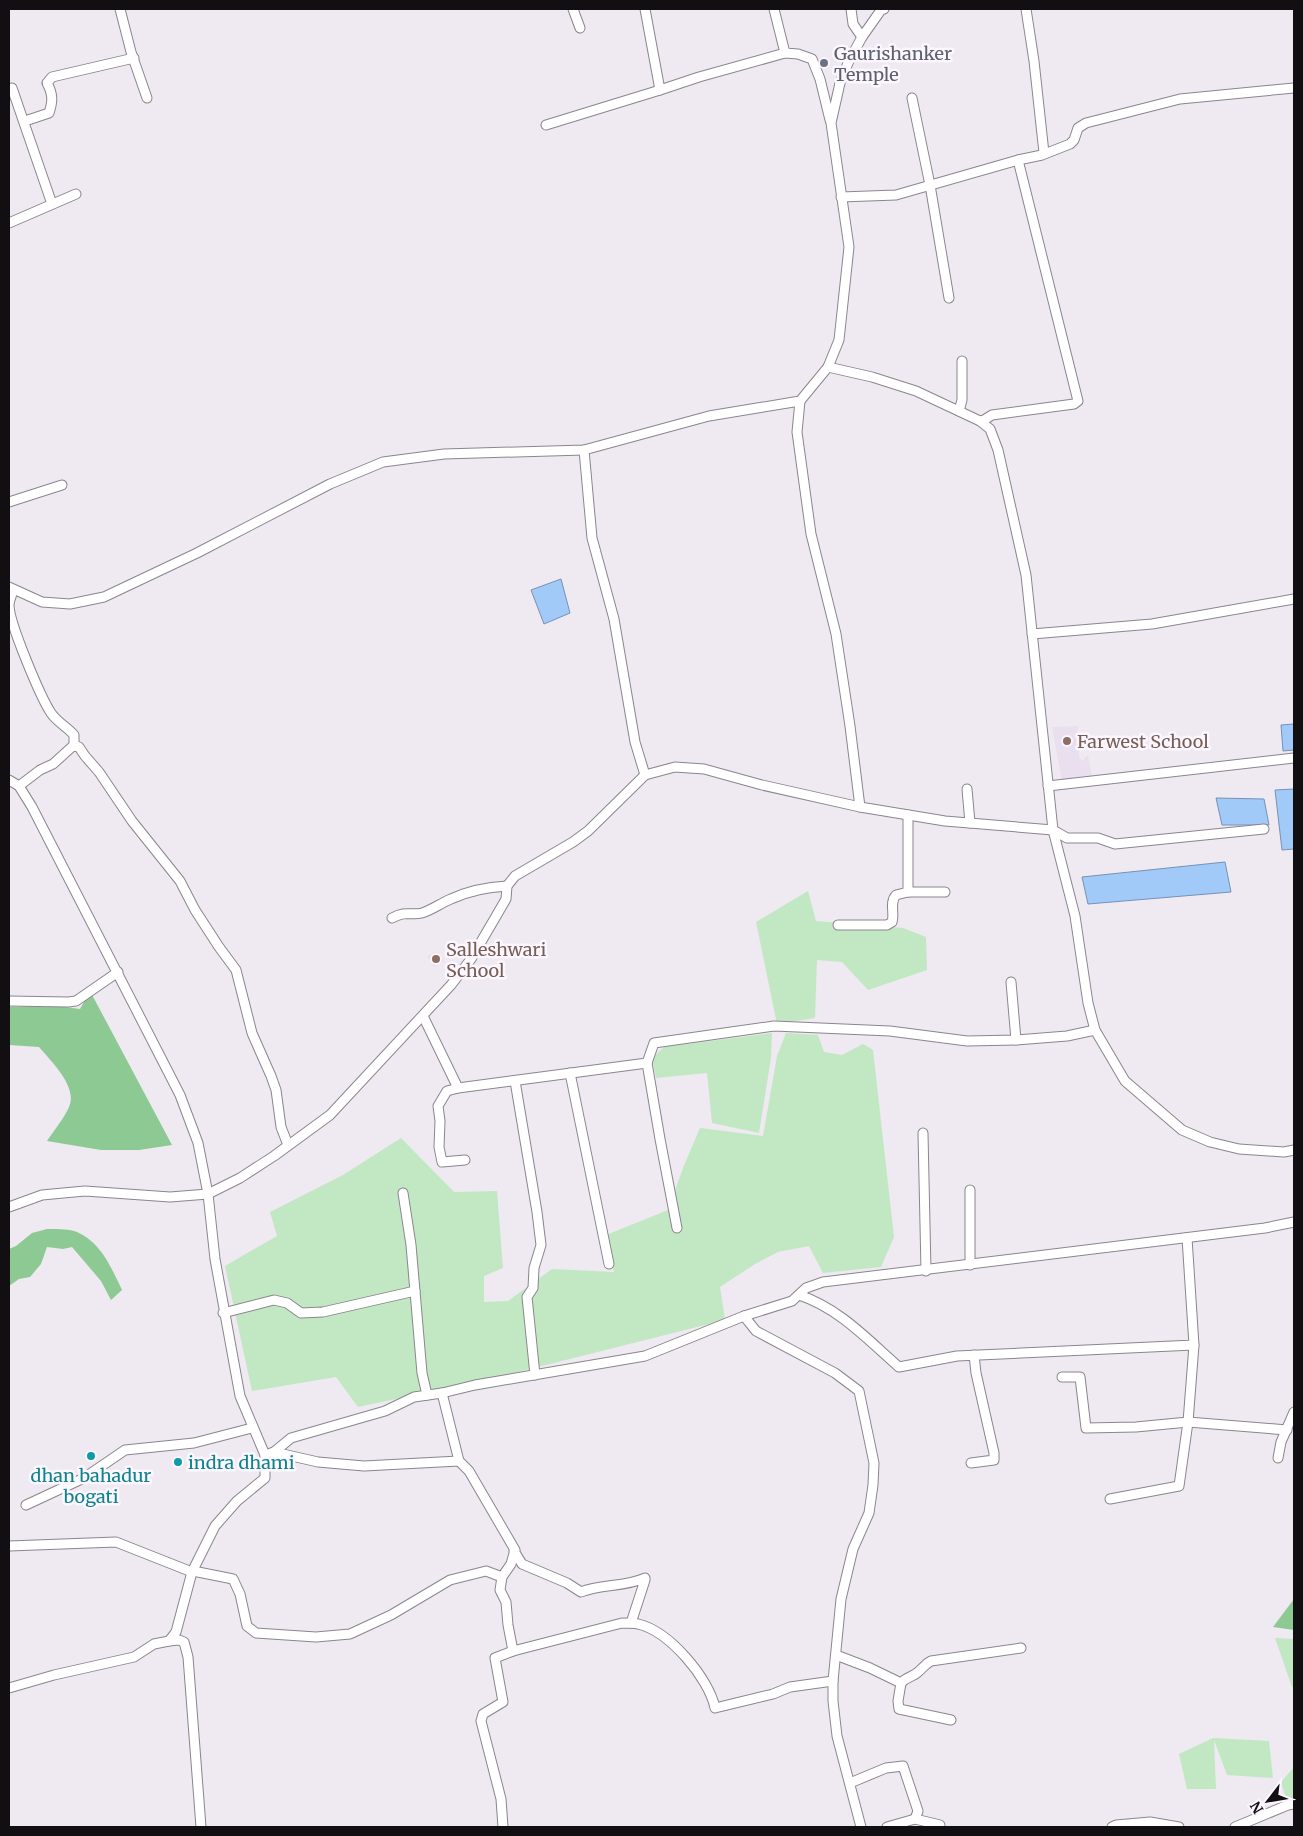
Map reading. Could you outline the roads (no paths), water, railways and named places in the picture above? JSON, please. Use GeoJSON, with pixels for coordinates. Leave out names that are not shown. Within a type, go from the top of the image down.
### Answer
{"type":"FeatureCollection","features":[{"type":"Feature","properties":{"kind":"street"},"geometry":{"type":"LineString","coordinates":[[120,9],[147,98]]}},
{"type":"Feature","properties":{"kind":"street"},"geometry":{"type":"LineString","coordinates":[[573,9],[580,28]]}},
{"type":"Feature","properties":{"kind":"street"},"geometry":{"type":"LineString","coordinates":[[645,9],[660,90]]}},
{"type":"Feature","properties":{"kind":"street"},"geometry":{"type":"LineString","coordinates":[[774,9],[784,53]]}},
{"type":"Feature","properties":{"kind":"street"},"geometry":{"type":"LineString","coordinates":[[851,9],[853,24],[862,37]]}},
{"type":"Feature","properties":{"kind":"street"},"geometry":{"type":"LineString","coordinates":[[830,123],[840,84],[848,63],[862,37],[881,10],[884,9]]}},
{"type":"Feature","properties":{"kind":"street"},"geometry":{"type":"LineString","coordinates":[[1026,9],[1044,153]]}},
{"type":"Feature","properties":{"kind":"street"},"geometry":{"type":"LineString","coordinates":[[546,125],[699,77],[784,53],[798,54],[812,59],[820,79],[830,123],[849,247],[839,340],[828,368],[800,401],[797,432],[811,534],[836,634],[860,807]]}},
{"type":"Feature","properties":{"kind":"street"},"geometry":{"type":"LineString","coordinates":[[25,121],[49,113],[53,102],[47,83],[52,77],[134,58]]}},
{"type":"Feature","properties":{"kind":"street"},"geometry":{"type":"LineString","coordinates":[[12,88],[25,121],[52,204]]}},
{"type":"Feature","properties":{"kind":"street"},"geometry":{"type":"LineString","coordinates":[[842,196],[896,196],[1018,160],[1042,155],[1070,144],[1074,140],[1078,128],[1086,123],[1180,99],[1294,88]]}},
{"type":"Feature","properties":{"kind":"street"},"geometry":{"type":"LineString","coordinates":[[912,98],[930,185],[949,298]]}},
{"type":"Feature","properties":{"kind":"street"},"geometry":{"type":"LineString","coordinates":[[980,421],[992,416],[1074,404],[1078,401],[1018,160]]}},
{"type":"Feature","properties":{"kind":"street"},"geometry":{"type":"LineString","coordinates":[[9,223],[76,194]]}},
{"type":"Feature","properties":{"kind":"street"},"geometry":{"type":"LineString","coordinates":[[959,411],[962,400],[962,362]]}},
{"type":"Feature","properties":{"kind":"street"},"geometry":{"type":"LineString","coordinates":[[828,368],[872,377],[916,391],[980,421],[990,429],[998,450],[1026,576],[1053,830],[1075,916],[1088,1003],[1095,1030],[1126,1081],[1182,1130],[1210,1142],[1239,1149],[1284,1152],[1294,1150]]}},
{"type":"Feature","properties":{"kind":"street"},"geometry":{"type":"LineString","coordinates":[[19,786],[40,770],[53,764],[74,745],[74,735],[51,713],[24,653],[14,627],[9,606],[11,589],[42,602],[70,604],[104,597],[198,553],[330,484],[383,462],[444,454],[584,450],[710,416],[800,401]]}},
{"type":"Feature","properties":{"kind":"street"},"geometry":{"type":"LineString","coordinates":[[584,450],[592,538],[614,619],[635,742],[645,775]]}},
{"type":"Feature","properties":{"kind":"street"},"geometry":{"type":"LineString","coordinates":[[9,502],[62,485]]}},
{"type":"Feature","properties":{"kind":"street"},"geometry":{"type":"LineString","coordinates":[[1032,634],[1152,624],[1294,599]]}},
{"type":"Feature","properties":{"kind":"street"},"geometry":{"type":"LineString","coordinates":[[74,745],[79,747],[99,772],[132,821],[180,881],[195,910],[236,970],[252,1033],[272,1076],[276,1090],[280,1127],[288,1145]]}},
{"type":"Feature","properties":{"kind":"street"},"geometry":{"type":"LineString","coordinates":[[1048,786],[1294,758]]}},
{"type":"Feature","properties":{"kind":"street"},"geometry":{"type":"LineString","coordinates":[[9,1207],[42,1195],[85,1191],[170,1197],[208,1194],[240,1178],[274,1156],[330,1115],[451,985],[471,958],[506,899],[508,886],[515,876],[588,831],[645,775],[675,767],[704,769],[762,785],[860,807],[970,823],[1053,830],[1067,838],[1098,838],[1115,844],[1264,828]]}},
{"type":"Feature","properties":{"kind":"street"},"geometry":{"type":"LineString","coordinates":[[9,780],[19,786],[32,807],[180,1095],[198,1143],[208,1194],[214,1259],[224,1313],[240,1396],[252,1428],[270,1453],[318,1462],[364,1466],[459,1461]]}},
{"type":"Feature","properties":{"kind":"street"},"geometry":{"type":"LineString","coordinates":[[967,789],[970,823]]}},
{"type":"Feature","properties":{"kind":"street"},"geometry":{"type":"LineString","coordinates":[[908,815],[908,892]]}},
{"type":"Feature","properties":{"kind":"street"},"geometry":{"type":"LineString","coordinates":[[392,918],[408,912],[420,913],[452,898],[489,887],[508,886]]}},
{"type":"Feature","properties":{"kind":"street"},"geometry":{"type":"LineString","coordinates":[[838,925],[887,925],[892,922],[894,917],[892,903],[894,897],[908,892],[945,892]]}},
{"type":"Feature","properties":{"kind":"street"},"geometry":{"type":"LineString","coordinates":[[9,1001],[76,1001],[118,972]]}},
{"type":"Feature","properties":{"kind":"street"},"geometry":{"type":"LineString","coordinates":[[1011,982],[1016,1040]]}},
{"type":"Feature","properties":{"kind":"street"},"geometry":{"type":"LineString","coordinates":[[423,1016],[458,1088]]}},
{"type":"Feature","properties":{"kind":"street"},"geometry":{"type":"LineString","coordinates":[[677,1228],[647,1063],[654,1043],[774,1026],[890,1031],[967,1041],[1067,1036],[1095,1030]]}},
{"type":"Feature","properties":{"kind":"street"},"geometry":{"type":"LineString","coordinates":[[466,1160],[442,1162],[439,1147],[440,1120],[438,1106],[447,1091],[647,1063]]}},
{"type":"Feature","properties":{"kind":"street"},"geometry":{"type":"LineString","coordinates":[[570,1073],[609,1264]]}},
{"type":"Feature","properties":{"kind":"street"},"geometry":{"type":"LineString","coordinates":[[515,1081],[541,1245],[534,1268],[533,1288],[527,1297],[535,1376]]}},
{"type":"Feature","properties":{"kind":"street"},"geometry":{"type":"LineString","coordinates":[[923,1133],[926,1271]]}},
{"type":"Feature","properties":{"kind":"street"},"geometry":{"type":"LineString","coordinates":[[970,1190],[970,1265]]}},
{"type":"Feature","properties":{"kind":"street"},"geometry":{"type":"LineString","coordinates":[[404,1192],[416,1291],[422,1373],[427,1395]]}},
{"type":"Feature","properties":{"kind":"street"},"geometry":{"type":"LineString","coordinates":[[169,1641],[176,1632],[192,1572],[215,1526],[237,1501],[265,1478],[270,1453],[291,1438],[385,1411],[414,1397],[644,1356],[744,1316],[792,1301],[806,1288],[823,1282],[1188,1238],[1265,1228],[1294,1222]]}},
{"type":"Feature","properties":{"kind":"street"},"geometry":{"type":"LineString","coordinates":[[1110,1499],[1179,1486],[1188,1422],[1194,1345],[1188,1238]]}},
{"type":"Feature","properties":{"kind":"street"},"geometry":{"type":"LineString","coordinates":[[224,1313],[274,1300],[286,1303],[301,1312],[323,1312],[416,1291]]}},
{"type":"Feature","properties":{"kind":"street"},"geometry":{"type":"LineString","coordinates":[[799,1295],[816,1300],[840,1316],[900,1367],[957,1356],[1194,1345]]}},
{"type":"Feature","properties":{"kind":"street"},"geometry":{"type":"LineString","coordinates":[[744,1316],[756,1330],[835,1373],[859,1391],[874,1463],[873,1485],[869,1513],[854,1549],[841,1599],[833,1681],[833,1701],[837,1736],[862,1827]]}},
{"type":"Feature","properties":{"kind":"street"},"geometry":{"type":"LineString","coordinates":[[971,1463],[994,1460],[974,1355]]}},
{"type":"Feature","properties":{"kind":"street"},"geometry":{"type":"LineString","coordinates":[[1062,1377],[1080,1377],[1086,1428],[1188,1422],[1287,1430]]}},
{"type":"Feature","properties":{"kind":"street"},"geometry":{"type":"LineString","coordinates":[[442,1393],[459,1461],[469,1471],[522,1564],[567,1583],[581,1592],[588,1589],[635,1583],[644,1578],[646,1580],[631,1623]]}},
{"type":"Feature","properties":{"kind":"street"},"geometry":{"type":"LineString","coordinates":[[1278,1458],[1294,1412]]}},
{"type":"Feature","properties":{"kind":"street"},"geometry":{"type":"LineString","coordinates":[[26,1504],[84,1478],[125,1450],[194,1443],[252,1428]]}},
{"type":"Feature","properties":{"kind":"street"},"geometry":{"type":"LineString","coordinates":[[9,1546],[116,1542],[192,1572],[233,1579],[240,1594],[247,1626],[256,1633],[316,1637],[350,1634],[392,1615],[421,1596],[457,1578],[486,1571],[502,1577]]}},
{"type":"Feature","properties":{"kind":"street"},"geometry":{"type":"LineString","coordinates":[[513,1651],[506,1602],[500,1590],[502,1577],[511,1564],[514,1551]]}},
{"type":"Feature","properties":{"kind":"street"},"geometry":{"type":"LineString","coordinates":[[503,1827],[501,1799],[481,1721],[483,1714],[502,1702],[495,1658],[513,1651],[622,1623],[631,1623],[648,1628],[665,1639],[696,1668],[713,1696],[715,1708],[773,1694],[790,1687],[833,1681]]}},
{"type":"Feature","properties":{"kind":"street"},"geometry":{"type":"LineString","coordinates":[[9,1688],[134,1657],[154,1644],[179,1640],[184,1642],[188,1657],[201,1827]]}},
{"type":"Feature","properties":{"kind":"street"},"geometry":{"type":"LineString","coordinates":[[951,1720],[899,1709],[898,1701],[901,1683],[904,1679],[917,1673],[924,1664],[931,1661],[1021,1648]]}},
{"type":"Feature","properties":{"kind":"street"},"geometry":{"type":"LineString","coordinates":[[836,1655],[870,1668],[901,1683]]}},
{"type":"Feature","properties":{"kind":"street"},"geometry":{"type":"LineString","coordinates":[[850,1783],[886,1768],[903,1766],[918,1811],[915,1819]]}},
{"type":"Feature","properties":{"kind":"street"},"geometry":{"type":"LineString","coordinates":[[1235,1827],[1294,1804]]}},
{"type":"Feature","properties":{"kind":"street"},"geometry":{"type":"LineString","coordinates":[[887,1827],[915,1819],[940,1825]]}},
{"type":"Feature","properties":{"kind":"street"},"geometry":{"type":"LineString","coordinates":[[1112,1827],[1116,1825],[1179,1827]]}},
{"type":"Feature","properties":{"kind":"water"},"geometry":{"type":"Polygon","coordinates":[[[561,579],[570,613],[544,624],[531,590],[561,579]]]}},
{"type":"Feature","properties":{"kind":"water"},"geometry":{"type":"Polygon","coordinates":[[[1294,724],[1294,750],[1283,751],[1281,725],[1294,724]]]}},
{"type":"Feature","properties":{"kind":"water"},"geometry":{"type":"Polygon","coordinates":[[[1294,789],[1294,849],[1282,850],[1275,790],[1294,789]]]}},
{"type":"Feature","properties":{"kind":"water"},"geometry":{"type":"Polygon","coordinates":[[[1216,798],[1264,799],[1269,825],[1222,825],[1216,798]]]}},
{"type":"Feature","properties":{"kind":"water"},"geometry":{"type":"Polygon","coordinates":[[[1225,862],[1231,892],[1088,904],[1082,877],[1225,862]]]}},
{"type":"Feature","properties":{"kind":"place","name":"Gaurishanker Temple"},"geometry":{"type":"Point","coordinates":[824,63]}},
{"type":"Feature","properties":{"kind":"place","name":"Farwest School"},"geometry":{"type":"Point","coordinates":[1067,741]}},
{"type":"Feature","properties":{"kind":"place","name":"Salleshwari School"},"geometry":{"type":"Point","coordinates":[436,959]}},
{"type":"Feature","properties":{"kind":"place","name":"dhan bahadur bogati"},"geometry":{"type":"Point","coordinates":[91,1456]}},
{"type":"Feature","properties":{"kind":"place","name":"indra dhami"},"geometry":{"type":"Point","coordinates":[178,1462]}}]}
